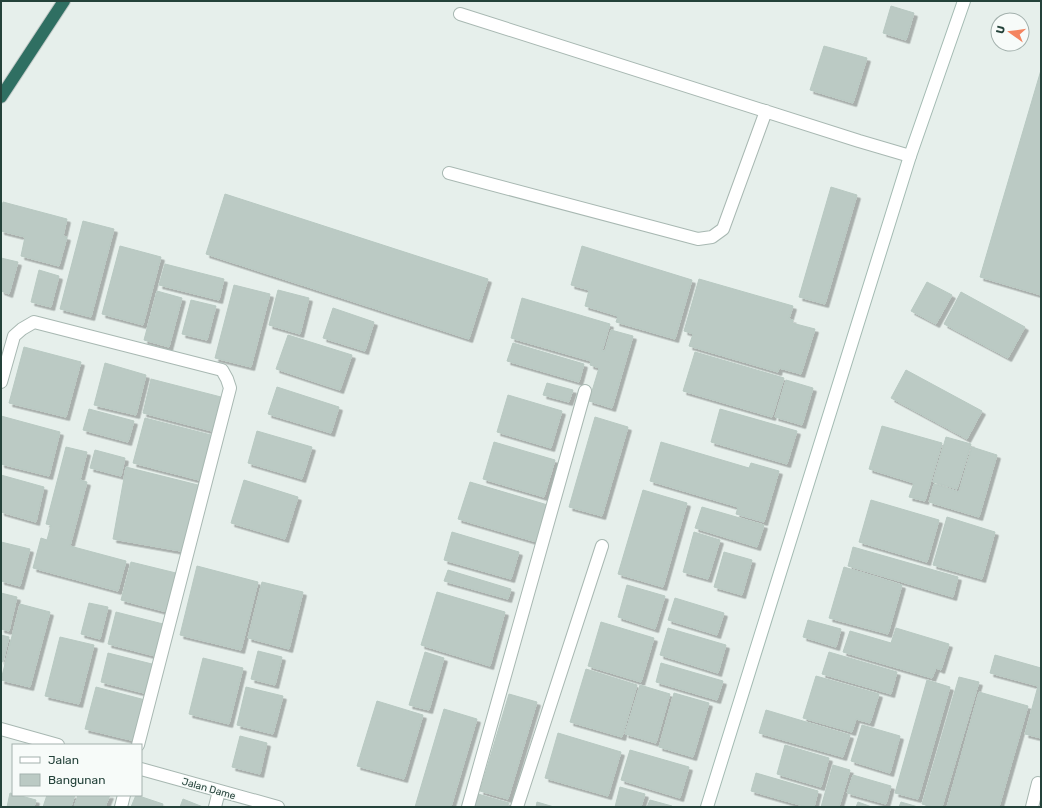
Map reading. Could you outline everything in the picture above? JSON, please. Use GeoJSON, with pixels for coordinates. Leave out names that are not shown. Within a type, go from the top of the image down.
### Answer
{"type":"FeatureCollection","features":[{"type":"Feature","properties":{"kind":"highway"},"geometry":{"type":"LineString","coordinates":[[1,97],[64,1]]}},
{"type":"Feature","properties":{"kind":"street"},"geometry":{"type":"LineString","coordinates":[[707,807],[910,156],[964,1]]}},
{"type":"Feature","properties":{"kind":"street"},"geometry":{"type":"LineString","coordinates":[[460,14],[910,156]]}},
{"type":"Feature","properties":{"kind":"street"},"geometry":{"type":"LineString","coordinates":[[449,174],[698,239],[712,237],[723,229],[766,111]]}},
{"type":"Feature","properties":{"kind":"street"},"geometry":{"type":"LineString","coordinates":[[1,382],[14,336],[34,322],[222,370],[227,379],[230,388],[138,744]]}},
{"type":"Feature","properties":{"kind":"street"},"geometry":{"type":"LineString","coordinates":[[468,807],[585,391]]}},
{"type":"Feature","properties":{"kind":"street"},"geometry":{"type":"LineString","coordinates":[[517,807],[602,546]]}},
{"type":"Feature","properties":{"kind":"street"},"geometry":{"type":"LineString","coordinates":[[1,728],[55,744]]}},
{"type":"Feature","properties":{"kind":"street","name":"Jalan Dame"},"geometry":{"type":"LineString","coordinates":[[142,769],[278,807]]}},
{"type":"Feature","properties":{"kind":"street"},"geometry":{"type":"LineString","coordinates":[[1032,807],[1038,783]]}},
{"type":"Feature","properties":{"kind":"street"},"geometry":{"type":"LineString","coordinates":[[215,807],[219,791]]}},
{"type":"Feature","properties":{"kind":"street"},"geometry":{"type":"LineString","coordinates":[[121,807],[124,796]]}},
{"type":"Feature","properties":{"kind":"building"},"geometry":{"type":"Polygon","coordinates":[[[891,6],[914,13],[906,40],[883,33],[891,6]]]}},
{"type":"Feature","properties":{"kind":"building"},"geometry":{"type":"Polygon","coordinates":[[[824,46],[867,58],[853,103],[810,90],[824,46]]]}},
{"type":"Feature","properties":{"kind":"building"},"geometry":{"type":"Polygon","coordinates":[[[1041,70],[1041,295],[980,277],[1041,70]]]}},
{"type":"Feature","properties":{"kind":"building"},"geometry":{"type":"Polygon","coordinates":[[[831,187],[857,195],[825,304],[799,297],[831,187]]]}},
{"type":"Feature","properties":{"kind":"building"},"geometry":{"type":"Polygon","coordinates":[[[225,194],[488,279],[469,339],[206,254],[225,194]]]}},
{"type":"Feature","properties":{"kind":"building"},"geometry":{"type":"Polygon","coordinates":[[[3,202],[67,219],[63,236],[67,237],[59,266],[21,256],[25,237],[1,231],[1,210],[3,202]]]}},
{"type":"Feature","properties":{"kind":"building"},"geometry":{"type":"Polygon","coordinates":[[[83,221],[114,229],[91,317],[60,309],[83,221]]]}},
{"type":"Feature","properties":{"kind":"building"},"geometry":{"type":"Polygon","coordinates":[[[120,246],[161,257],[143,325],[102,314],[120,246]]]}},
{"type":"Feature","properties":{"kind":"building"},"geometry":{"type":"Polygon","coordinates":[[[582,246],[692,280],[675,339],[616,322],[618,316],[585,306],[589,290],[571,285],[582,246]]]}},
{"type":"Feature","properties":{"kind":"building"},"geometry":{"type":"Polygon","coordinates":[[[1,258],[18,262],[9,294],[1,291],[1,258]]]}},
{"type":"Feature","properties":{"kind":"building"},"geometry":{"type":"Polygon","coordinates":[[[165,264],[224,279],[219,300],[159,285],[165,264]]]}},
{"type":"Feature","properties":{"kind":"building"},"geometry":{"type":"Polygon","coordinates":[[[39,270],[59,276],[51,307],[31,302],[39,270]]]}},
{"type":"Feature","properties":{"kind":"building"},"geometry":{"type":"Polygon","coordinates":[[[699,279],[793,306],[789,319],[793,320],[792,323],[815,329],[801,374],[779,368],[778,372],[689,346],[693,334],[684,331],[699,279]]]}},
{"type":"Feature","properties":{"kind":"building"},"geometry":{"type":"Polygon","coordinates":[[[927,282],[952,295],[936,324],[911,311],[927,282]]]}},
{"type":"Feature","properties":{"kind":"building"},"geometry":{"type":"Polygon","coordinates":[[[234,285],[270,294],[251,367],[215,358],[234,285]]]}},
{"type":"Feature","properties":{"kind":"building"},"geometry":{"type":"Polygon","coordinates":[[[278,290],[309,298],[300,334],[269,325],[278,290]]]}},
{"type":"Feature","properties":{"kind":"building"},"geometry":{"type":"Polygon","coordinates":[[[157,291],[182,298],[169,347],[144,340],[157,291]]]}},
{"type":"Feature","properties":{"kind":"building"},"geometry":{"type":"Polygon","coordinates":[[[961,292],[1025,327],[1008,358],[944,324],[961,292]]]}},
{"type":"Feature","properties":{"kind":"building"},"geometry":{"type":"Polygon","coordinates":[[[522,298],[610,324],[602,351],[605,351],[611,330],[633,336],[612,408],[589,401],[599,368],[590,365],[591,361],[511,338],[522,298]]]}},
{"type":"Feature","properties":{"kind":"building"},"geometry":{"type":"Polygon","coordinates":[[[191,300],[216,306],[207,340],[182,334],[191,300]]]}},
{"type":"Feature","properties":{"kind":"building"},"geometry":{"type":"Polygon","coordinates":[[[333,308],[374,322],[365,351],[323,338],[333,308]]]}},
{"type":"Feature","properties":{"kind":"building"},"geometry":{"type":"Polygon","coordinates":[[[288,335],[352,355],[340,390],[276,369],[288,335]]]}},
{"type":"Feature","properties":{"kind":"building"},"geometry":{"type":"Polygon","coordinates":[[[513,343],[584,364],[579,382],[507,361],[513,343]]]}},
{"type":"Feature","properties":{"kind":"building"},"geometry":{"type":"Polygon","coordinates":[[[24,347],[81,362],[66,417],[9,403],[24,347]]]}},
{"type":"Feature","properties":{"kind":"building"},"geometry":{"type":"Polygon","coordinates":[[[695,352],[784,378],[772,417],[683,391],[695,352]]]}},
{"type":"Feature","properties":{"kind":"building"},"geometry":{"type":"Polygon","coordinates":[[[105,363],[146,375],[136,415],[94,405],[105,363]]]}},
{"type":"Feature","properties":{"kind":"building"},"geometry":{"type":"Polygon","coordinates":[[[906,370],[982,411],[967,439],[891,398],[906,370]]]}},
{"type":"Feature","properties":{"kind":"building"},"geometry":{"type":"Polygon","coordinates":[[[151,379],[221,397],[212,431],[143,413],[151,379]]]}},
{"type":"Feature","properties":{"kind":"building"},"geometry":{"type":"Polygon","coordinates":[[[786,380],[813,388],[802,425],[775,417],[786,380]]]}},
{"type":"Feature","properties":{"kind":"building"},"geometry":{"type":"Polygon","coordinates":[[[547,383],[573,390],[569,402],[543,395],[547,383]]]}},
{"type":"Feature","properties":{"kind":"building"},"geometry":{"type":"Polygon","coordinates":[[[277,387],[339,407],[331,433],[268,414],[277,387]]]}},
{"type":"Feature","properties":{"kind":"building"},"geometry":{"type":"Polygon","coordinates":[[[508,395],[562,411],[551,448],[497,432],[508,395]]]}},
{"type":"Feature","properties":{"kind":"building"},"geometry":{"type":"Polygon","coordinates":[[[89,409],[134,421],[128,442],[83,430],[89,409]]]}},
{"type":"Feature","properties":{"kind":"building"},"geometry":{"type":"Polygon","coordinates":[[[720,409],[797,431],[787,464],[711,442],[720,409]]]}},
{"type":"Feature","properties":{"kind":"building"},"geometry":{"type":"Polygon","coordinates":[[[1,416],[60,432],[49,476],[1,464],[1,416]]]}},
{"type":"Feature","properties":{"kind":"building"},"geometry":{"type":"Polygon","coordinates":[[[595,417],[628,427],[602,516],[569,507],[595,417]]]}},
{"type":"Feature","properties":{"kind":"building"},"geometry":{"type":"Polygon","coordinates":[[[145,418],[211,435],[199,480],[133,463],[145,418]]]}},
{"type":"Feature","properties":{"kind":"building"},"geometry":{"type":"Polygon","coordinates":[[[882,426],[942,443],[925,501],[909,497],[914,483],[869,469],[882,426]]]}},
{"type":"Feature","properties":{"kind":"building"},"geometry":{"type":"Polygon","coordinates":[[[257,431],[312,447],[302,479],[248,463],[257,431]]]}},
{"type":"Feature","properties":{"kind":"building"},"geometry":{"type":"Polygon","coordinates":[[[946,437],[971,444],[957,489],[933,482],[946,437]]]}},
{"type":"Feature","properties":{"kind":"building"},"geometry":{"type":"Polygon","coordinates":[[[494,442],[555,460],[544,497],[483,479],[494,442]]]}},
{"type":"Feature","properties":{"kind":"building"},"geometry":{"type":"Polygon","coordinates":[[[661,442],[749,468],[751,463],[779,471],[764,522],[736,514],[738,507],[650,481],[661,442]]]}},
{"type":"Feature","properties":{"kind":"building"},"geometry":{"type":"Polygon","coordinates":[[[66,447],[87,452],[80,480],[87,482],[70,546],[126,561],[118,591],[33,568],[41,538],[47,540],[51,525],[46,524],[66,447]]]}},
{"type":"Feature","properties":{"kind":"building"},"geometry":{"type":"Polygon","coordinates":[[[972,447],[997,455],[979,517],[929,502],[934,484],[959,492],[972,447]]]}},
{"type":"Feature","properties":{"kind":"building"},"geometry":{"type":"Polygon","coordinates":[[[95,450],[125,458],[121,476],[90,468],[95,450]]]}},
{"type":"Feature","properties":{"kind":"building"},"geometry":{"type":"Polygon","coordinates":[[[126,467],[198,485],[186,552],[113,539],[126,467]]]}},
{"type":"Feature","properties":{"kind":"building"},"geometry":{"type":"Polygon","coordinates":[[[1,475],[44,487],[36,522],[1,512],[1,475]]]}},
{"type":"Feature","properties":{"kind":"building"},"geometry":{"type":"Polygon","coordinates":[[[244,480],[298,497],[285,539],[231,523],[244,480]]]}},
{"type":"Feature","properties":{"kind":"building"},"geometry":{"type":"Polygon","coordinates":[[[470,482],[551,506],[540,543],[458,519],[470,482]]]}},
{"type":"Feature","properties":{"kind":"building"},"geometry":{"type":"Polygon","coordinates":[[[643,490],[687,503],[663,587],[618,574],[643,490]]]}},
{"type":"Feature","properties":{"kind":"building"},"geometry":{"type":"Polygon","coordinates":[[[871,500],[939,520],[927,562],[859,542],[871,500]]]}},
{"type":"Feature","properties":{"kind":"building"},"geometry":{"type":"Polygon","coordinates":[[[702,507],[764,525],[757,547],[695,528],[702,507]]]}},
{"type":"Feature","properties":{"kind":"building"},"geometry":{"type":"Polygon","coordinates":[[[947,517],[995,532],[982,579],[933,565],[947,517]]]}},
{"type":"Feature","properties":{"kind":"building"},"geometry":{"type":"Polygon","coordinates":[[[452,532],[519,552],[511,579],[444,560],[452,532]]]}},
{"type":"Feature","properties":{"kind":"building"},"geometry":{"type":"Polygon","coordinates":[[[694,532],[720,540],[708,579],[683,572],[694,532]]]}},
{"type":"Feature","properties":{"kind":"building"},"geometry":{"type":"Polygon","coordinates":[[[1,542],[30,549],[20,586],[1,581],[1,542]]]}},
{"type":"Feature","properties":{"kind":"building"},"geometry":{"type":"Polygon","coordinates":[[[853,547],[958,577],[953,597],[848,566],[853,547]]]}},
{"type":"Feature","properties":{"kind":"building"},"geometry":{"type":"Polygon","coordinates":[[[724,552],[752,560],[742,595],[714,587],[724,552]]]}},
{"type":"Feature","properties":{"kind":"building"},"geometry":{"type":"Polygon","coordinates":[[[131,562],[176,573],[167,612],[121,600],[131,562]]]}},
{"type":"Feature","properties":{"kind":"building"},"geometry":{"type":"Polygon","coordinates":[[[197,566],[258,582],[241,650],[180,635],[197,566]]]}},
{"type":"Feature","properties":{"kind":"building"},"geometry":{"type":"Polygon","coordinates":[[[844,567],[902,585],[888,634],[829,618],[844,567]]]}},
{"type":"Feature","properties":{"kind":"building"},"geometry":{"type":"Polygon","coordinates":[[[448,570],[511,589],[508,599],[444,581],[448,570]]]}},
{"type":"Feature","properties":{"kind":"building"},"geometry":{"type":"Polygon","coordinates":[[[262,582],[303,592],[289,649],[248,638],[262,582]]]}},
{"type":"Feature","properties":{"kind":"building"},"geometry":{"type":"Polygon","coordinates":[[[627,585],[665,596],[655,629],[618,617],[627,585]]]}},
{"type":"Feature","properties":{"kind":"building"},"geometry":{"type":"Polygon","coordinates":[[[437,592],[505,612],[490,666],[421,645],[437,592]]]}},
{"type":"Feature","properties":{"kind":"building"},"geometry":{"type":"Polygon","coordinates":[[[1,593],[17,597],[9,631],[1,629],[1,593]]]}},
{"type":"Feature","properties":{"kind":"building"},"geometry":{"type":"Polygon","coordinates":[[[675,598],[724,613],[717,635],[668,620],[675,598]]]}},
{"type":"Feature","properties":{"kind":"building"},"geometry":{"type":"Polygon","coordinates":[[[89,603],[108,607],[100,639],[81,634],[89,603]]]}},
{"type":"Feature","properties":{"kind":"building"},"geometry":{"type":"Polygon","coordinates":[[[20,604],[50,612],[30,687],[1,680],[20,604]]]}},
{"type":"Feature","properties":{"kind":"building"},"geometry":{"type":"Polygon","coordinates":[[[116,612],[167,625],[159,657],[108,644],[116,612]]]}},
{"type":"Feature","properties":{"kind":"building"},"geometry":{"type":"Polygon","coordinates":[[[808,620],[841,629],[836,647],[803,637],[808,620]]]}},
{"type":"Feature","properties":{"kind":"building"},"geometry":{"type":"Polygon","coordinates":[[[601,622],[654,638],[641,682],[588,666],[601,622]]]}},
{"type":"Feature","properties":{"kind":"building"},"geometry":{"type":"Polygon","coordinates":[[[668,628],[726,645],[718,673],[660,655],[668,628]]]}},
{"type":"Feature","properties":{"kind":"building"},"geometry":{"type":"Polygon","coordinates":[[[896,628],[949,644],[941,670],[936,668],[932,678],[843,652],[850,631],[891,643],[896,628]]]}},
{"type":"Feature","properties":{"kind":"building"},"geometry":{"type":"Polygon","coordinates":[[[1,635],[9,637],[3,662],[1,661],[1,635]]]}},
{"type":"Feature","properties":{"kind":"building"},"geometry":{"type":"Polygon","coordinates":[[[60,637],[94,645],[79,704],[45,696],[60,637]]]}},
{"type":"Feature","properties":{"kind":"building"},"geometry":{"type":"Polygon","coordinates":[[[258,651],[282,657],[275,685],[251,679],[258,651]]]}},
{"type":"Feature","properties":{"kind":"building"},"geometry":{"type":"Polygon","coordinates":[[[425,652],[444,658],[429,710],[409,705],[425,652]]]}},
{"type":"Feature","properties":{"kind":"building"},"geometry":{"type":"Polygon","coordinates":[[[829,652],[897,672],[891,694],[822,674],[829,652]]]}},
{"type":"Feature","properties":{"kind":"building"},"geometry":{"type":"Polygon","coordinates":[[[108,653],[152,664],[144,693],[101,682],[108,653]]]}},
{"type":"Feature","properties":{"kind":"building"},"geometry":{"type":"Polygon","coordinates":[[[995,655],[1041,668],[1041,738],[1025,734],[1038,686],[990,673],[995,655]]]}},
{"type":"Feature","properties":{"kind":"building"},"geometry":{"type":"Polygon","coordinates":[[[203,658],[243,668],[229,724],[189,714],[203,658]]]}},
{"type":"Feature","properties":{"kind":"building"},"geometry":{"type":"Polygon","coordinates":[[[661,663],[723,681],[717,700],[656,682],[661,663]]]}},
{"type":"Feature","properties":{"kind":"building"},"geometry":{"type":"Polygon","coordinates":[[[586,669],[637,685],[622,737],[570,722],[586,669]]]}},
{"type":"Feature","properties":{"kind":"building"},"geometry":{"type":"Polygon","coordinates":[[[816,676],[879,694],[870,723],[856,719],[852,732],[803,718],[816,676]]]}},
{"type":"Feature","properties":{"kind":"building"},"geometry":{"type":"Polygon","coordinates":[[[959,677],[979,682],[942,807],[933,807],[922,804],[959,677]]]}},
{"type":"Feature","properties":{"kind":"building"},"geometry":{"type":"Polygon","coordinates":[[[927,680],[950,687],[918,799],[895,793],[927,680]]]}},
{"type":"Feature","properties":{"kind":"building"},"geometry":{"type":"Polygon","coordinates":[[[640,685],[670,694],[656,743],[625,734],[640,685]]]}},
{"type":"Feature","properties":{"kind":"building"},"geometry":{"type":"Polygon","coordinates":[[[96,687],[149,701],[139,742],[85,729],[96,687]]]}},
{"type":"Feature","properties":{"kind":"building"},"geometry":{"type":"Polygon","coordinates":[[[246,687],[283,696],[273,734],[237,725],[246,687]]]}},
{"type":"Feature","properties":{"kind":"building"},"geometry":{"type":"Polygon","coordinates":[[[979,692],[1028,706],[999,807],[947,807],[979,692]]]}},
{"type":"Feature","properties":{"kind":"building"},"geometry":{"type":"Polygon","coordinates":[[[674,693],[709,703],[693,757],[659,747],[674,693]]]}},
{"type":"Feature","properties":{"kind":"building"},"geometry":{"type":"Polygon","coordinates":[[[509,694],[537,702],[508,799],[480,791],[509,694]]]}},
{"type":"Feature","properties":{"kind":"building"},"geometry":{"type":"Polygon","coordinates":[[[377,701],[423,715],[404,779],[357,766],[377,701]]]}},
{"type":"Feature","properties":{"kind":"building"},"geometry":{"type":"Polygon","coordinates":[[[444,709],[477,719],[451,807],[415,807],[444,709]]]}},
{"type":"Feature","properties":{"kind":"building"},"geometry":{"type":"Polygon","coordinates":[[[766,710],[850,735],[843,757],[759,733],[766,710]]]}},
{"type":"Feature","properties":{"kind":"building"},"geometry":{"type":"Polygon","coordinates":[[[862,725],[900,736],[890,773],[851,761],[862,725]]]}},
{"type":"Feature","properties":{"kind":"building"},"geometry":{"type":"Polygon","coordinates":[[[558,733],[621,752],[608,796],[545,778],[558,733]]]}},
{"type":"Feature","properties":{"kind":"building"},"geometry":{"type":"Polygon","coordinates":[[[240,736],[267,743],[260,774],[232,767],[240,736]]]}},
{"type":"Feature","properties":{"kind":"building"},"geometry":{"type":"Polygon","coordinates":[[[785,745],[829,758],[821,787],[777,774],[785,745]]]}},
{"type":"Feature","properties":{"kind":"building"},"geometry":{"type":"Polygon","coordinates":[[[630,750],[689,767],[680,798],[621,780],[630,750]]]}},
{"type":"Feature","properties":{"kind":"building"},"geometry":{"type":"Polygon","coordinates":[[[833,765],[850,770],[839,807],[821,807],[833,765]]]}},
{"type":"Feature","properties":{"kind":"building"},"geometry":{"type":"Polygon","coordinates":[[[756,773],[818,791],[814,807],[807,807],[751,791],[756,773]]]}},
{"type":"Feature","properties":{"kind":"building"},"geometry":{"type":"Polygon","coordinates":[[[853,775],[891,786],[886,804],[847,793],[853,775]]]}},
{"type":"Feature","properties":{"kind":"building"},"geometry":{"type":"Polygon","coordinates":[[[620,787],[645,794],[641,807],[615,807],[620,787]]]}},
{"type":"Feature","properties":{"kind":"building"},"geometry":{"type":"Polygon","coordinates":[[[10,793],[12,794],[12,796],[21,796],[36,800],[34,807],[7,807],[10,793]]]}},
{"type":"Feature","properties":{"kind":"building"},"geometry":{"type":"Polygon","coordinates":[[[478,794],[509,803],[507,807],[474,807],[478,794]]]}},
{"type":"Feature","properties":{"kind":"building"},"geometry":{"type":"Polygon","coordinates":[[[47,796],[75,796],[71,807],[43,807],[47,796]]]}},
{"type":"Feature","properties":{"kind":"building"},"geometry":{"type":"Polygon","coordinates":[[[78,796],[110,796],[105,807],[74,807],[78,796]]]}},
{"type":"Feature","properties":{"kind":"building"},"geometry":{"type":"Polygon","coordinates":[[[136,796],[163,804],[162,807],[131,807],[136,796]]]}},
{"type":"Feature","properties":{"kind":"building"},"geometry":{"type":"Polygon","coordinates":[[[183,799],[203,807],[180,807],[183,799]]]}},
{"type":"Feature","properties":{"kind":"building"},"geometry":{"type":"Polygon","coordinates":[[[650,800],[672,806],[672,807],[647,807],[650,800]]]}},
{"type":"Feature","properties":{"kind":"building"},"geometry":{"type":"Polygon","coordinates":[[[537,802],[554,807],[536,807],[537,802]]]}},
{"type":"Feature","properties":{"kind":"building"},"geometry":{"type":"Polygon","coordinates":[[[858,802],[872,807],[856,807],[858,802]]]}},
{"type":"Feature","properties":{"kind":"building"},"geometry":{"type":"Polygon","coordinates":[[[901,802],[918,807],[899,807],[901,802]]]}}]}
